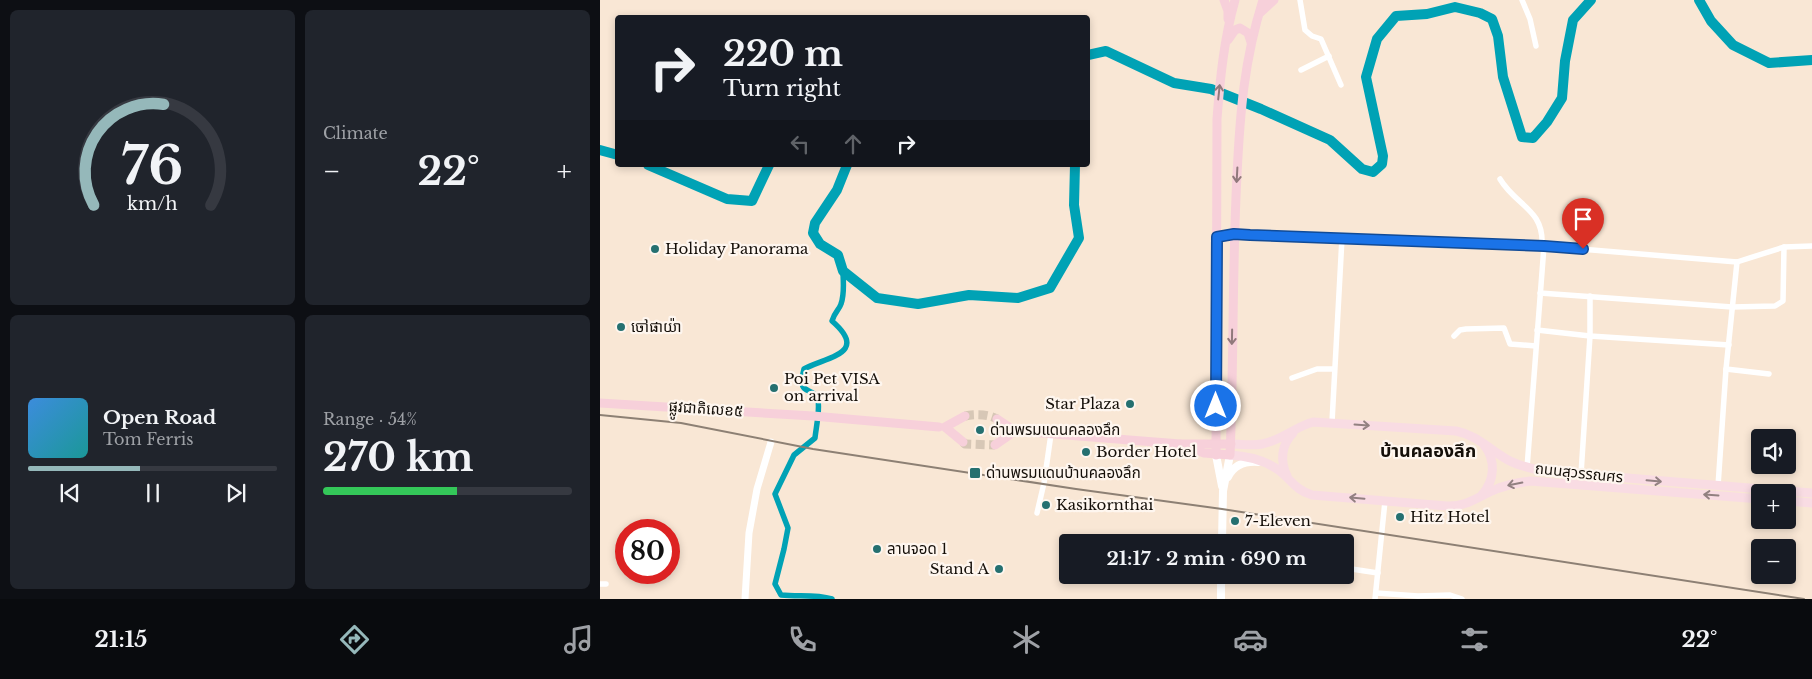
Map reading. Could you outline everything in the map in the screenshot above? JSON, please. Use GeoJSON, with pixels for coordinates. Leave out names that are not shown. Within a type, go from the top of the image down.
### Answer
{"type":"FeatureCollection","features":[{"type":"Feature","properties":{"kind":"highway"},"geometry":{"type":"LineString","coordinates":[[1216,455],[1217,119],[1228,25],[1228,11],[1224,0]]}},
{"type":"Feature","properties":{"kind":"highway"},"geometry":{"type":"LineString","coordinates":[[1230,455],[1234,234],[1240,126],[1251,42],[1261,5],[1274,0]]}},
{"type":"Feature","properties":{"kind":"highway"},"geometry":{"type":"LineString","coordinates":[[1228,25],[1236,2]]}},
{"type":"Feature","properties":{"kind":"highway"},"geometry":{"type":"LineString","coordinates":[[1225,45],[1234,30],[1240,28],[1248,33],[1251,42]]}},
{"type":"Feature","properties":{"kind":"highway","name":"ផ្លូវជាតិលេខ៥"},"geometry":{"type":"LineString","coordinates":[[600,402],[813,416],[939,427]]}},
{"type":"Feature","properties":{"kind":"highway"},"geometry":{"type":"LineString","coordinates":[[963,442],[945,427],[965,416]]}},
{"type":"Feature","properties":{"kind":"highway","name":"ถนนสุวรรณศร"},"geometry":{"type":"LineString","coordinates":[[996,419],[1015,431],[1180,444],[1231,444]]}},
{"type":"Feature","properties":{"kind":"highway"},"geometry":{"type":"LineString","coordinates":[[995,444],[1015,431]]}},
{"type":"Feature","properties":{"kind":"highway","name":"ถนนสุวรรณศร"},"geometry":{"type":"LineString","coordinates":[[1180,444],[1204,453],[1230,455]]}},
{"type":"Feature","properties":{"kind":"main road","name":"ถนนสุวรรณศร"},"geometry":{"type":"LineString","coordinates":[[1231,444],[1262,444],[1274,441],[1312,422],[1456,432],[1466,433],[1506,459],[1527,468],[1812,493]]}},
{"type":"Feature","properties":{"kind":"main road"},"geometry":{"type":"LineString","coordinates":[[1288,479],[1282,455],[1285,444],[1297,429]]}},
{"type":"Feature","properties":{"kind":"main road"},"geometry":{"type":"LineString","coordinates":[[1478,498],[1490,483],[1493,471],[1489,453],[1479,440]]}},
{"type":"Feature","properties":{"kind":"main road"},"geometry":{"type":"LineString","coordinates":[[1216,455],[1223,491]]}},
{"type":"Feature","properties":{"kind":"main road","name":"ถนนสุวรรณศร"},"geometry":{"type":"LineString","coordinates":[[1230,455],[1265,462],[1280,471],[1298,488],[1312,494],[1452,506],[1469,504],[1507,485],[1542,481],[1751,498]]}},
{"type":"Feature","properties":{"kind":"main road"},"geometry":{"type":"LineString","coordinates":[[1222,534],[1223,491],[1230,455]]}},
{"type":"Feature","properties":{"kind":"main road"},"geometry":{"type":"LineString","coordinates":[[1223,491],[1232,470],[1240,464],[1250,461],[1265,462]]}},
{"type":"Feature","properties":{"kind":"main road"},"geometry":{"type":"LineString","coordinates":[[1796,502],[1812,503]]}},
{"type":"Feature","properties":{"kind":"main road"},"geometry":{"type":"LineString","coordinates":[[1221,584],[1221,599]]}},
{"type":"Feature","properties":{"kind":"street"},"geometry":{"type":"LineString","coordinates":[[1300,0],[1305,30],[1312,36],[1321,38],[1341,85]]}},
{"type":"Feature","properties":{"kind":"street"},"geometry":{"type":"LineString","coordinates":[[1522,0],[1530,19],[1536,46]]}},
{"type":"Feature","properties":{"kind":"street"},"geometry":{"type":"LineString","coordinates":[[1301,70],[1329,56]]}},
{"type":"Feature","properties":{"kind":"street"},"geometry":{"type":"LineString","coordinates":[[1500,180],[1507,190],[1536,217],[1543,246],[1527,468]]}},
{"type":"Feature","properties":{"kind":"street"},"geometry":{"type":"LineString","coordinates":[[1217,237],[1234,234],[1543,246],[1737,262],[1784,247],[1812,246]]}},
{"type":"Feature","properties":{"kind":"street"},"geometry":{"type":"LineString","coordinates":[[1332,422],[1342,238]]}},
{"type":"Feature","properties":{"kind":"street"},"geometry":{"type":"LineString","coordinates":[[1540,293],[1732,307],[1775,306],[1782,303],[1784,247]]}},
{"type":"Feature","properties":{"kind":"street"},"geometry":{"type":"LineString","coordinates":[[1718,486],[1726,369],[1737,262]]}},
{"type":"Feature","properties":{"kind":"street"},"geometry":{"type":"LineString","coordinates":[[1580,474],[1590,336],[1590,296]]}},
{"type":"Feature","properties":{"kind":"street"},"geometry":{"type":"LineString","coordinates":[[1454,336],[1460,330],[1466,329],[1504,328],[1510,344],[1536,346]]}},
{"type":"Feature","properties":{"kind":"street"},"geometry":{"type":"LineString","coordinates":[[1537,330],[1590,336],[1729,345]]}},
{"type":"Feature","properties":{"kind":"street"},"geometry":{"type":"LineString","coordinates":[[1292,378],[1317,369],[1334,369]]}},
{"type":"Feature","properties":{"kind":"street"},"geometry":{"type":"LineString","coordinates":[[1726,369],[1769,374]]}},
{"type":"Feature","properties":{"kind":"street"},"geometry":{"type":"LineString","coordinates":[[1037,513],[1044,483],[1051,434]]}},
{"type":"Feature","properties":{"kind":"street"},"geometry":{"type":"LineString","coordinates":[[745,599],[749,533],[757,489],[771,442]]}},
{"type":"Feature","properties":{"kind":"street"},"geometry":{"type":"LineString","coordinates":[[1385,500],[1375,596],[1450,594],[1462,599]]}},
{"type":"Feature","properties":{"kind":"street"},"geometry":{"type":"LineString","coordinates":[[1354,569],[1378,573]]}},
{"type":"Feature","properties":{"kind":"waterway"},"geometry":{"type":"LineString","coordinates":[[1090,55],[1106,51],[1174,83],[1211,89],[1261,109],[1330,140],[1362,169],[1373,172],[1382,164],[1383,156],[1366,77],[1377,39],[1396,16],[1427,14],[1455,7],[1480,13],[1492,19],[1498,36],[1503,77],[1522,137],[1533,138],[1547,122],[1562,98],[1565,61],[1573,20],[1591,0]]}},
{"type":"Feature","properties":{"kind":"waterway"},"geometry":{"type":"LineString","coordinates":[[1699,0],[1711,21],[1733,45],[1769,63],[1812,60]]}},
{"type":"Feature","properties":{"kind":"waterway"},"geometry":{"type":"LineString","coordinates":[[600,150],[615,154]]}},
{"type":"Feature","properties":{"kind":"waterway"},"geometry":{"type":"LineString","coordinates":[[653,167],[727,199],[752,201],[768,167]]}},
{"type":"Feature","properties":{"kind":"waterway"},"geometry":{"type":"LineString","coordinates":[[846,167],[837,190],[815,223],[813,233],[820,244],[838,255],[843,271],[877,298],[918,304],[969,295],[1018,298],[1050,288],[1079,238],[1074,205],[1075,167]]}},
{"type":"Feature","properties":{"kind":"waterway"},"geometry":{"type":"LineString","coordinates":[[832,599],[781,595],[775,584],[788,528],[775,494],[794,455],[815,438],[818,401],[816,396],[806,390],[802,384],[804,369],[833,357],[846,348],[847,341],[843,332],[832,321],[842,300],[843,271]]}},
{"type":"Feature","properties":{"kind":"tunnel"},"geometry":{"type":"LineString","coordinates":[[965,416],[981,415],[997,419]]}},
{"type":"Feature","properties":{"kind":"tunnel"},"geometry":{"type":"LineString","coordinates":[[963,442],[965,444],[995,445]]}},
{"type":"Feature","properties":{"kind":"railway"},"geometry":{"type":"LineString","coordinates":[[600,415],[681,423],[813,449],[1222,509],[1804,599]]}},
{"type":"Feature","properties":{"kind":"place","name":"Holiday Panorama"},"geometry":{"type":"Point","coordinates":[655,249]}},
{"type":"Feature","properties":{"kind":"place","name":"ចៅផាយ៉ា"},"geometry":{"type":"Point","coordinates":[621,327]}},
{"type":"Feature","properties":{"kind":"place","name":"Poi Pet VISA on arrival"},"geometry":{"type":"Point","coordinates":[774,388]}},
{"type":"Feature","properties":{"kind":"place","name":"Star Plaza"},"geometry":{"type":"Point","coordinates":[1130,404]}},
{"type":"Feature","properties":{"kind":"place","name":"ด่านพรมแดนคลองลึก"},"geometry":{"type":"Point","coordinates":[980,430]}},
{"type":"Feature","properties":{"kind":"place","name":"Border Hotel"},"geometry":{"type":"Point","coordinates":[1086,452]}},
{"type":"Feature","properties":{"kind":"place","name":"ด่านพรมแดนบ้านคลองลึก"},"geometry":{"type":"Point","coordinates":[975,473]}},
{"type":"Feature","properties":{"kind":"place","name":"Kasikornthai"},"geometry":{"type":"Point","coordinates":[1046,505]}},
{"type":"Feature","properties":{"kind":"place","name":"Hitz Hotel"},"geometry":{"type":"Point","coordinates":[1400,517]}},
{"type":"Feature","properties":{"kind":"place","name":"7-Eleven"},"geometry":{"type":"Point","coordinates":[1235,521]}},
{"type":"Feature","properties":{"kind":"place","name":"ลานจอด 1"},"geometry":{"type":"Point","coordinates":[877,549]}},
{"type":"Feature","properties":{"kind":"place","name":"Stand A"},"geometry":{"type":"Point","coordinates":[999,569]}},
{"type":"Feature","properties":{"kind":"district","name":"บ้านคลองลึก"},"geometry":{"type":"Point","coordinates":[1428,451]}},
{"type":"Feature","properties":{"kind":"route"},"geometry":{"type":"LineString","coordinates":[[1216,406],[1217,237],[1234,234],[1583,249]]}}]}
